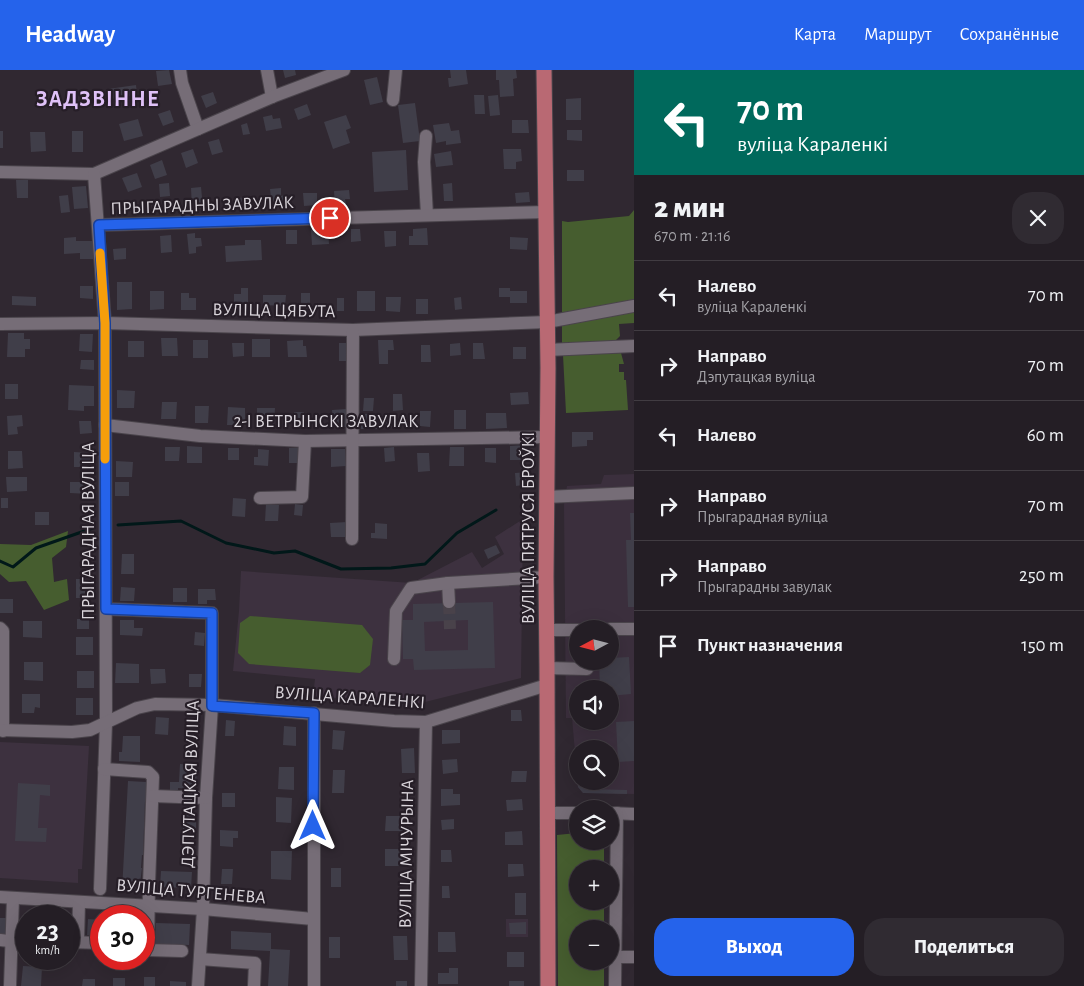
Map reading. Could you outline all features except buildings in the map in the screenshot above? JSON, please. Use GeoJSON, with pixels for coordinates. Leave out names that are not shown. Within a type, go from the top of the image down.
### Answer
{"type":"FeatureCollection","features":[{"type":"Feature","properties":{"kind":"main road","name":"ВУЛІЦА ПЯТРУСЯ БРОЎКІ"},"geometry":{"type":"LineString","coordinates":[[544,70],[547,322],[546,813],[548,986]]}},
{"type":"Feature","properties":{"kind":"street"},"geometry":{"type":"LineString","coordinates":[[180,70],[182,83],[198,129]]}},
{"type":"Feature","properties":{"kind":"street"},"geometry":{"type":"LineString","coordinates":[[267,70],[272,97]]}},
{"type":"Feature","properties":{"kind":"street"},"geometry":{"type":"LineString","coordinates":[[0,172],[94,174],[272,97],[344,70]]}},
{"type":"Feature","properties":{"kind":"street"},"geometry":{"type":"LineString","coordinates":[[393,100],[396,70]]}},
{"type":"Feature","properties":{"kind":"street"},"geometry":{"type":"LineString","coordinates":[[426,136],[424,162],[427,215]]}},
{"type":"Feature","properties":{"kind":"street","name":"ПРЫГАРАДНАЯ ВУЛІЦА"},"geometry":{"type":"LineString","coordinates":[[94,174],[105,323],[106,723],[100,889]]}},
{"type":"Feature","properties":{"kind":"street","name":"ПРЫГАРАДНЫ ЗАВУЛАК"},"geometry":{"type":"LineString","coordinates":[[99,225],[546,212]]}},
{"type":"Feature","properties":{"kind":"street","name":"ВУЛІЦА ЦЯБУТА"},"geometry":{"type":"LineString","coordinates":[[0,324],[105,323],[353,330],[547,322],[634,306]]}},
{"type":"Feature","properties":{"kind":"street"},"geometry":{"type":"LineString","coordinates":[[352,539],[353,330]]}},
{"type":"Feature","properties":{"kind":"street"},"geometry":{"type":"LineString","coordinates":[[547,350],[634,346]]}},
{"type":"Feature","properties":{"kind":"street","name":"2-І ВЕТРЫНСКІ ЗАВУЛАК"},"geometry":{"type":"LineString","coordinates":[[105,425],[200,436],[305,441],[547,437]]}},
{"type":"Feature","properties":{"kind":"street"},"geometry":{"type":"LineString","coordinates":[[260,498],[302,498],[305,441]]}},
{"type":"Feature","properties":{"kind":"street"},"geometry":{"type":"LineString","coordinates":[[546,497],[634,493]]}},
{"type":"Feature","properties":{"kind":"street"},"geometry":{"type":"LineString","coordinates":[[394,659],[396,611],[411,588],[448,583],[546,577]]}},
{"type":"Feature","properties":{"kind":"street"},"geometry":{"type":"LineString","coordinates":[[448,583],[449,602]]}},
{"type":"Feature","properties":{"kind":"street","name":"ДЭПУТАЦКАЯ ВУЛІЦА"},"geometry":{"type":"LineString","coordinates":[[106,609],[212,613],[212,706],[198,986]]}},
{"type":"Feature","properties":{"kind":"street"},"geometry":{"type":"LineString","coordinates":[[0,628],[3,631],[2,730]]}},
{"type":"Feature","properties":{"kind":"street"},"geometry":{"type":"LineString","coordinates":[[619,629],[634,629]]}},
{"type":"Feature","properties":{"kind":"street"},"geometry":{"type":"LineString","coordinates":[[546,630],[569,630]]}},
{"type":"Feature","properties":{"kind":"street"},"geometry":{"type":"LineString","coordinates":[[547,668],[569,669]]}},
{"type":"Feature","properties":{"kind":"street","name":"ВУЛІЦА КАРАЛЕНКІ"},"geometry":{"type":"LineString","coordinates":[[2,730],[72,732],[90,730],[137,708],[155,704],[212,706],[426,722],[547,685]]}},
{"type":"Feature","properties":{"kind":"street"},"geometry":{"type":"LineString","coordinates":[[314,713],[314,986]]}},
{"type":"Feature","properties":{"kind":"street","name":"ВУЛІЦА МІЧУРЫНА"},"geometry":{"type":"LineString","coordinates":[[421,986],[426,722]]}},
{"type":"Feature","properties":{"kind":"street"},"geometry":{"type":"LineString","coordinates":[[104,769],[148,772],[153,777],[149,905]]}},
{"type":"Feature","properties":{"kind":"street"},"geometry":{"type":"LineString","coordinates":[[153,796],[206,798]]}},
{"type":"Feature","properties":{"kind":"street"},"geometry":{"type":"LineString","coordinates":[[546,813],[569,813]]}},
{"type":"Feature","properties":{"kind":"street"},"geometry":{"type":"LineString","coordinates":[[619,813],[634,814]]}},
{"type":"Feature","properties":{"kind":"street"},"geometry":{"type":"LineString","coordinates":[[615,850],[615,920]]}},
{"type":"Feature","properties":{"kind":"street","name":"ВУЛІЦА ТУРГЕНЕВА"},"geometry":{"type":"LineString","coordinates":[[0,897],[132,905]]}},
{"type":"Feature","properties":{"kind":"street"},"geometry":{"type":"LineString","coordinates":[[10,986],[6,941],[14,898]]}},
{"type":"Feature","properties":{"kind":"street","name":"ВУЛІЦА ТУРГЕНЕВА"},"geometry":{"type":"LineString","coordinates":[[155,906],[313,919]]}},
{"type":"Feature","properties":{"kind":"street"},"geometry":{"type":"LineString","coordinates":[[155,950],[182,952]]}},
{"type":"Feature","properties":{"kind":"street"},"geometry":{"type":"LineString","coordinates":[[619,957],[634,956]]}},
{"type":"Feature","properties":{"kind":"street"},"geometry":{"type":"LineString","coordinates":[[200,959],[255,963],[254,986]]}},
{"type":"Feature","properties":{"kind":"street"},"geometry":{"type":"LineString","coordinates":[[615,986],[616,970]]}},
{"type":"Feature","properties":{"kind":"shaded area"},"geometry":{"type":"Polygon","coordinates":[[[634,474],[634,794],[583,793],[580,790],[619,790],[619,740],[574,740],[573,730],[619,730],[619,680],[569,680],[569,718],[566,718],[564,505],[567,486],[601,484],[604,475],[634,474]]]}},
{"type":"Feature","properties":{"kind":"shaded area"},"geometry":{"type":"Polygon","coordinates":[[[523,519],[521,678],[417,704],[313,696],[315,679],[233,671],[241,571],[412,583],[472,552],[482,568],[504,554],[495,537],[523,519]]]}},
{"type":"Feature","properties":{"kind":"shaded area"},"geometry":{"type":"Polygon","coordinates":[[[0,742],[89,746],[82,869],[78,869],[78,883],[0,878],[0,742]]]}},
{"type":"Feature","properties":{"kind":"shaded area"},"geometry":{"type":"Polygon","coordinates":[[[506,919],[528,919],[528,937],[506,937],[506,919]]]}},
{"type":"Feature","properties":{"kind":"green space"},"geometry":{"type":"Polygon","coordinates":[[[634,210],[634,323],[619,324],[620,336],[615,341],[562,343],[562,221],[629,216],[634,210]]]}},
{"type":"Feature","properties":{"kind":"green space"},"geometry":{"type":"Polygon","coordinates":[[[621,353],[624,364],[619,364],[619,372],[624,372],[624,380],[626,380],[628,410],[566,413],[563,355],[621,353]]]}},
{"type":"Feature","properties":{"kind":"green space"},"geometry":{"type":"Polygon","coordinates":[[[68,531],[66,547],[52,558],[54,582],[67,579],[69,600],[44,610],[26,581],[9,582],[0,574],[0,544],[31,545],[68,531]]]}},
{"type":"Feature","properties":{"kind":"green space"},"geometry":{"type":"Polygon","coordinates":[[[250,616],[362,625],[373,639],[370,665],[360,673],[249,664],[238,653],[240,623],[250,616]]]}},
{"type":"Feature","properties":{"kind":"green space"},"geometry":{"type":"Polygon","coordinates":[[[569,834],[569,850],[604,850],[604,860],[569,860],[569,910],[604,910],[604,920],[569,920],[569,970],[604,970],[604,986],[558,986],[557,835],[569,834]]]}},
{"type":"Feature","properties":{"kind":"waterway"},"geometry":{"type":"LineString","coordinates":[[118,525],[181,521],[226,543],[274,553],[295,551],[341,569],[391,568],[425,564],[457,533],[496,510]]}},
{"type":"Feature","properties":{"kind":"waterway"},"geometry":{"type":"LineString","coordinates":[[0,561],[13,567],[36,548],[93,528]]}},
{"type":"Feature","properties":{"kind":"tunnel"},"geometry":{"type":"LineString","coordinates":[[449,602],[450,629]]}},
{"type":"Feature","properties":{"kind":"slow traffic"},"geometry":{"type":"LineString","coordinates":[[100,253],[105,323],[105,459]]}},
{"type":"Feature","properties":{"kind":"district","name":"ЗАДЗВІННЕ"},"geometry":{"type":"Point","coordinates":[98,98]}},
{"type":"Feature","properties":{"kind":"route"},"geometry":{"type":"LineString","coordinates":[[313,826],[314,713],[212,706],[212,613],[106,609],[105,323],[99,225],[330,218]]}}]}
